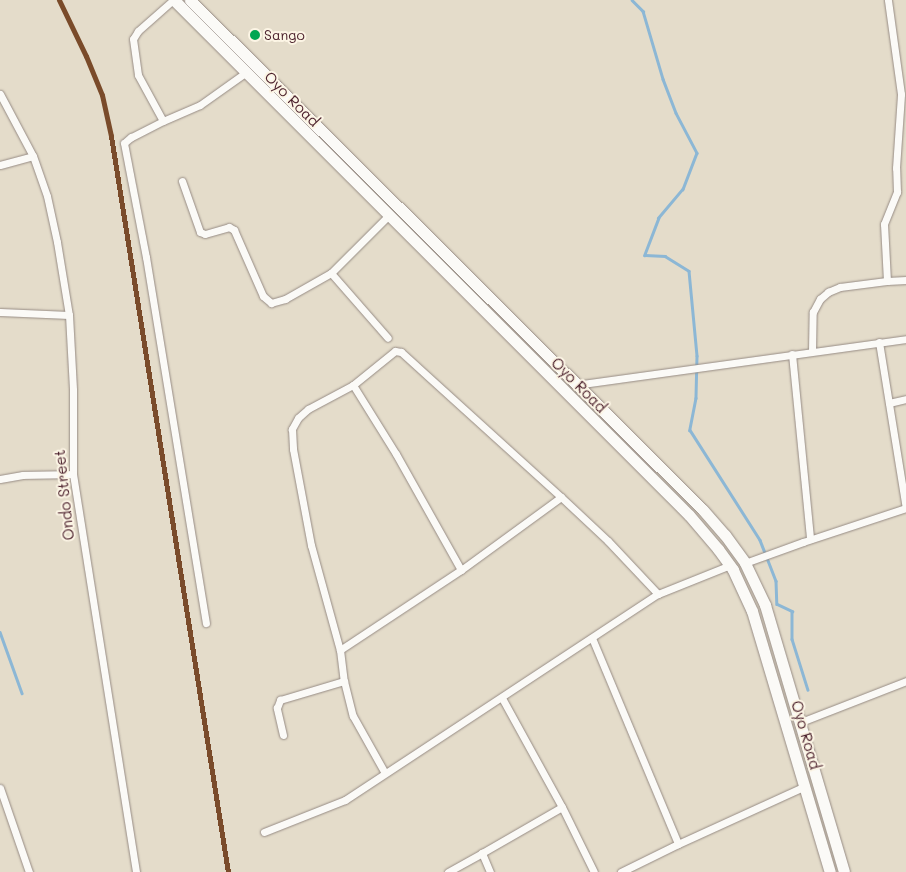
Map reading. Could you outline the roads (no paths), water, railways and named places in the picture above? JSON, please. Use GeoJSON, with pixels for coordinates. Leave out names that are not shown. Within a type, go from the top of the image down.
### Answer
{"type":"FeatureCollection","features":[{"type":"Feature","properties":{"kind":"main road","name":"Oyo Road"},"geometry":{"type":"LineString","coordinates":[[174,0],[689,516],[730,566],[752,611],[760,635],[830,872]]}},
{"type":"Feature","properties":{"kind":"main road","name":"Oyo Road"},"geometry":{"type":"LineString","coordinates":[[190,0],[702,510],[745,564],[765,605],[844,872]]}},
{"type":"Feature","properties":{"kind":"main road"},"geometry":{"type":"LineString","coordinates":[[406,233],[414,225]]}},
{"type":"Feature","properties":{"kind":"street"},"geometry":{"type":"LineString","coordinates":[[163,121],[138,75],[133,39],[138,30],[174,0]]}},
{"type":"Feature","properties":{"kind":"street"},"geometry":{"type":"LineString","coordinates":[[887,282],[884,224],[896,192],[901,94],[888,0]]}},
{"type":"Feature","properties":{"kind":"street"},"geometry":{"type":"LineString","coordinates":[[206,623],[146,257],[124,143],[131,137],[163,121],[200,105],[245,73]]}},
{"type":"Feature","properties":{"kind":"street","name":"Ondo Street"},"geometry":{"type":"LineString","coordinates":[[0,94],[33,156],[49,205],[69,315],[73,390],[73,474],[136,872]]}},
{"type":"Feature","properties":{"kind":"street"},"geometry":{"type":"LineString","coordinates":[[0,165],[33,156]]}},
{"type":"Feature","properties":{"kind":"street"},"geometry":{"type":"LineString","coordinates":[[182,181],[200,232],[205,234],[229,227],[234,230],[268,302],[275,303],[285,299],[331,273],[388,216]]}},
{"type":"Feature","properties":{"kind":"street"},"geometry":{"type":"LineString","coordinates":[[331,273],[388,338]]}},
{"type":"Feature","properties":{"kind":"street"},"geometry":{"type":"LineString","coordinates":[[812,351],[813,312],[820,298],[840,287],[906,280]]}},
{"type":"Feature","properties":{"kind":"street"},"geometry":{"type":"LineString","coordinates":[[0,312],[69,315]]}},
{"type":"Feature","properties":{"kind":"street"},"geometry":{"type":"LineString","coordinates":[[576,385],[906,339]]}},
{"type":"Feature","properties":{"kind":"street"},"geometry":{"type":"LineString","coordinates":[[745,564],[810,539],[906,508],[879,342]]}},
{"type":"Feature","properties":{"kind":"street"},"geometry":{"type":"LineString","coordinates":[[385,773],[353,716],[344,681],[340,650],[311,545],[293,448],[292,430],[298,418],[308,409],[353,385],[396,351],[401,352],[561,497],[608,541],[658,594]]}},
{"type":"Feature","properties":{"kind":"street"},"geometry":{"type":"LineString","coordinates":[[792,354],[810,539]]}},
{"type":"Feature","properties":{"kind":"street"},"geometry":{"type":"LineString","coordinates":[[353,385],[396,454],[461,570]]}},
{"type":"Feature","properties":{"kind":"street"},"geometry":{"type":"LineString","coordinates":[[889,404],[906,399]]}},
{"type":"Feature","properties":{"kind":"street"},"geometry":{"type":"LineString","coordinates":[[0,479],[22,475],[73,474]]}},
{"type":"Feature","properties":{"kind":"street"},"geometry":{"type":"LineString","coordinates":[[340,650],[461,570],[561,497]]}},
{"type":"Feature","properties":{"kind":"street"},"geometry":{"type":"LineString","coordinates":[[264,832],[345,800],[658,594],[730,566]]}},
{"type":"Feature","properties":{"kind":"street"},"geometry":{"type":"LineString","coordinates":[[592,638],[678,844]]}},
{"type":"Feature","properties":{"kind":"street"},"geometry":{"type":"LineString","coordinates":[[282,736],[277,708],[280,700],[344,681]]}},
{"type":"Feature","properties":{"kind":"street"},"geometry":{"type":"LineString","coordinates":[[801,722],[906,681]]}},
{"type":"Feature","properties":{"kind":"street"},"geometry":{"type":"LineString","coordinates":[[502,698],[562,807],[594,872]]}},
{"type":"Feature","properties":{"kind":"street"},"geometry":{"type":"LineString","coordinates":[[621,872],[805,786]]}},
{"type":"Feature","properties":{"kind":"street"},"geometry":{"type":"LineString","coordinates":[[0,788],[29,872]]}},
{"type":"Feature","properties":{"kind":"street"},"geometry":{"type":"LineString","coordinates":[[448,872],[562,807]]}},
{"type":"Feature","properties":{"kind":"street"},"geometry":{"type":"LineString","coordinates":[[482,853],[490,872]]}},
{"type":"Feature","properties":{"kind":"waterway"},"geometry":{"type":"LineString","coordinates":[[632,0],[643,11],[663,79],[676,113],[697,153],[683,189],[659,218],[645,255],[665,256],[689,271],[697,356],[696,398],[690,430],[760,540],[776,581],[777,604],[792,611],[792,639],[808,690]]}},
{"type":"Feature","properties":{"kind":"waterway"},"geometry":{"type":"LineString","coordinates":[[0,632],[22,693]]}},
{"type":"Feature","properties":{"kind":"place","name":"Sango"},"geometry":{"type":"Point","coordinates":[255,35]}}]}
